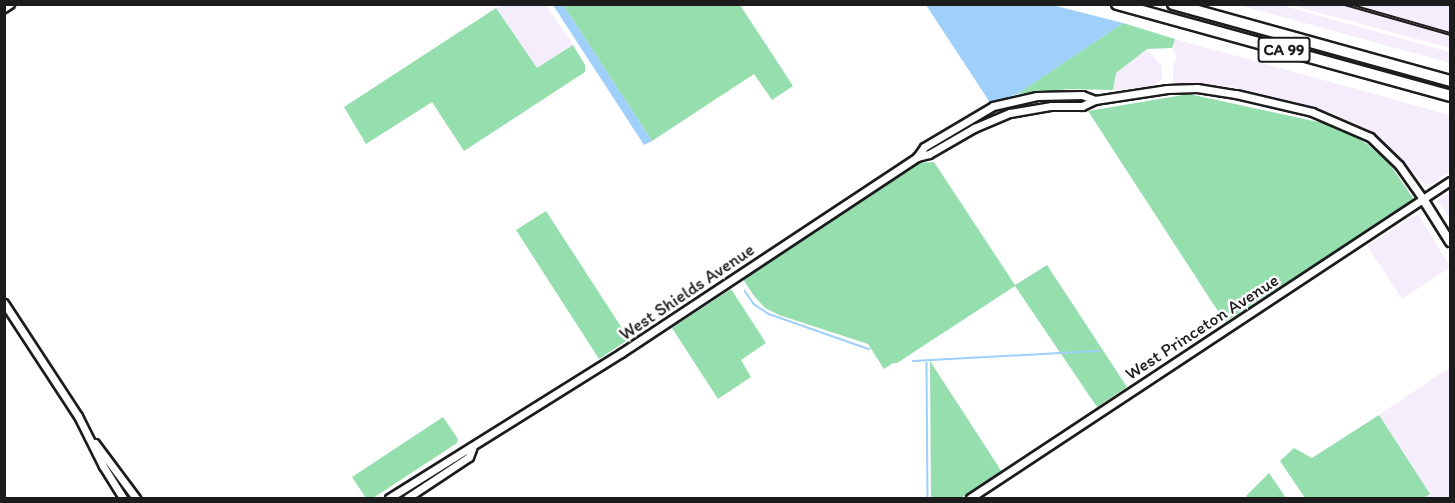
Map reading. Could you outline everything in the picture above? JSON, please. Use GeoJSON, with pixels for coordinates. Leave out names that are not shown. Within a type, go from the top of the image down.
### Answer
{"type":"FeatureCollection","features":[{"type":"Feature","properties":{"kind":"highway","name":"CA 99"},"geometry":{"type":"LineString","coordinates":[[1117,4],[1450,96]]}},
{"type":"Feature","properties":{"kind":"highway","name":"CA 99"},"geometry":{"type":"LineString","coordinates":[[1173,4],[1450,81]]}},
{"type":"Feature","properties":{"kind":"main road"},"geometry":{"type":"LineString","coordinates":[[1423,199],[1450,242]]}},
{"type":"Feature","properties":{"kind":"street"},"geometry":{"type":"LineString","coordinates":[[4,8],[10,4]]}},
{"type":"Feature","properties":{"kind":"street","name":"West Shields Avenue"},"geometry":{"type":"LineString","coordinates":[[389,498],[464,449],[472,449],[917,157],[929,154],[1000,116],[1036,108],[1082,106],[1095,100],[1167,89],[1197,88],[1312,112],[1348,126],[1370,137],[1387,152],[1423,199]]}},
{"type":"Feature","properties":{"kind":"street","name":"West Shields Avenue"},"geometry":{"type":"LineString","coordinates":[[917,157],[924,147],[993,106],[1037,96],[1082,95],[1095,100]]}},
{"type":"Feature","properties":{"kind":"street","name":"West Princeton Avenue"},"geometry":{"type":"LineString","coordinates":[[970,498],[1450,181]]}},
{"type":"Feature","properties":{"kind":"street"},"geometry":{"type":"LineString","coordinates":[[4,303],[90,437],[111,461],[136,498]]}},
{"type":"Feature","properties":{"kind":"street"},"geometry":{"type":"LineString","coordinates":[[90,437],[103,466],[123,498]]}},
{"type":"Feature","properties":{"kind":"street","name":"West Shields Avenue"},"geometry":{"type":"LineString","coordinates":[[407,498],[469,457],[472,449]]}},
{"type":"Feature","properties":{"kind":"shaded area"},"geometry":{"type":"Polygon","coordinates":[[[501,5],[546,5],[573,45],[537,68],[496,8],[501,5]]]}},
{"type":"Feature","properties":{"kind":"shaded area"},"geometry":{"type":"Polygon","coordinates":[[[1239,5],[1281,5],[1450,52],[1450,63],[1239,5]]]}},
{"type":"Feature","properties":{"kind":"shaded area"},"geometry":{"type":"Polygon","coordinates":[[[1290,5],[1450,5],[1450,48],[1294,6],[1290,5]]]}},
{"type":"Feature","properties":{"kind":"shaded area"},"geometry":{"type":"Polygon","coordinates":[[[1175,39],[1450,115],[1450,172],[1431,185],[1424,184],[1385,143],[1367,130],[1331,113],[1229,86],[1176,85],[1173,81],[1173,67],[1177,58],[1172,48],[1175,39]]]}},
{"type":"Feature","properties":{"kind":"shaded area"},"geometry":{"type":"Polygon","coordinates":[[[1147,49],[1162,66],[1162,79],[1151,87],[1113,90],[1116,73],[1147,49]]]}},
{"type":"Feature","properties":{"kind":"shaded area"},"geometry":{"type":"Polygon","coordinates":[[[1450,192],[1450,220],[1438,200],[1450,192]]]}},
{"type":"Feature","properties":{"kind":"shaded area"},"geometry":{"type":"Polygon","coordinates":[[[1418,214],[1450,267],[1402,299],[1367,246],[1418,214]]]}},
{"type":"Feature","properties":{"kind":"shaded area"},"geometry":{"type":"Polygon","coordinates":[[[1450,367],[1450,498],[1424,498],[1430,494],[1379,415],[1450,367]]]}},
{"type":"Feature","properties":{"kind":"green space"},"geometry":{"type":"Polygon","coordinates":[[[563,5],[740,5],[793,86],[772,100],[754,74],[652,141],[563,5]]]}},
{"type":"Feature","properties":{"kind":"green space"},"geometry":{"type":"Polygon","coordinates":[[[496,8],[537,68],[573,45],[585,65],[585,72],[464,151],[432,102],[366,144],[344,107],[496,8]]]}},
{"type":"Feature","properties":{"kind":"green space"},"geometry":{"type":"Polygon","coordinates":[[[1123,23],[1175,39],[1172,48],[1147,49],[1116,73],[1113,90],[1070,89],[1017,94],[1123,23]]]}},
{"type":"Feature","properties":{"kind":"green space"},"geometry":{"type":"Polygon","coordinates":[[[1189,94],[1327,124],[1349,133],[1367,144],[1389,163],[1415,201],[1225,322],[1088,111],[1189,94]]]}},
{"type":"Feature","properties":{"kind":"green space"},"geometry":{"type":"Polygon","coordinates":[[[934,162],[1015,285],[1047,265],[1127,387],[1097,407],[1015,286],[897,363],[884,369],[868,344],[779,315],[765,308],[754,296],[741,276],[919,163],[934,162]]]}},
{"type":"Feature","properties":{"kind":"green space"},"geometry":{"type":"Polygon","coordinates":[[[546,211],[629,339],[599,359],[516,230],[546,211]]]}},
{"type":"Feature","properties":{"kind":"green space"},"geometry":{"type":"Polygon","coordinates":[[[731,289],[766,343],[741,360],[751,377],[718,399],[672,328],[731,289]]]}},
{"type":"Feature","properties":{"kind":"green space"},"geometry":{"type":"Polygon","coordinates":[[[930,361],[1002,472],[961,498],[931,498],[930,361]]]}},
{"type":"Feature","properties":{"kind":"green space"},"geometry":{"type":"Polygon","coordinates":[[[1379,415],[1430,494],[1424,498],[1305,498],[1280,461],[1294,448],[1312,458],[1379,415]]]}},
{"type":"Feature","properties":{"kind":"green space"},"geometry":{"type":"Polygon","coordinates":[[[443,417],[458,439],[457,443],[373,498],[366,498],[352,477],[443,417]]]}},
{"type":"Feature","properties":{"kind":"green space"},"geometry":{"type":"Polygon","coordinates":[[[1269,473],[1286,498],[1248,498],[1246,496],[1269,473]]]}},
{"type":"Feature","properties":{"kind":"water"},"geometry":{"type":"Polygon","coordinates":[[[553,5],[563,5],[652,141],[644,145],[553,5]]]}},
{"type":"Feature","properties":{"kind":"water"},"geometry":{"type":"Polygon","coordinates":[[[926,5],[1052,5],[1123,23],[1017,94],[991,104],[926,5]]]}},
{"type":"Feature","properties":{"kind":"waterway"},"geometry":{"type":"LineString","coordinates":[[745,291],[754,304],[769,314],[869,349]]}},
{"type":"Feature","properties":{"kind":"waterway"},"geometry":{"type":"LineString","coordinates":[[913,361],[1100,351]]}},
{"type":"Feature","properties":{"kind":"waterway"},"geometry":{"type":"LineString","coordinates":[[927,363],[928,498]]}},
{"type":"Feature","properties":{"kind":"railway"},"geometry":{"type":"LineString","coordinates":[[1345,4],[1450,34]]}}]}
